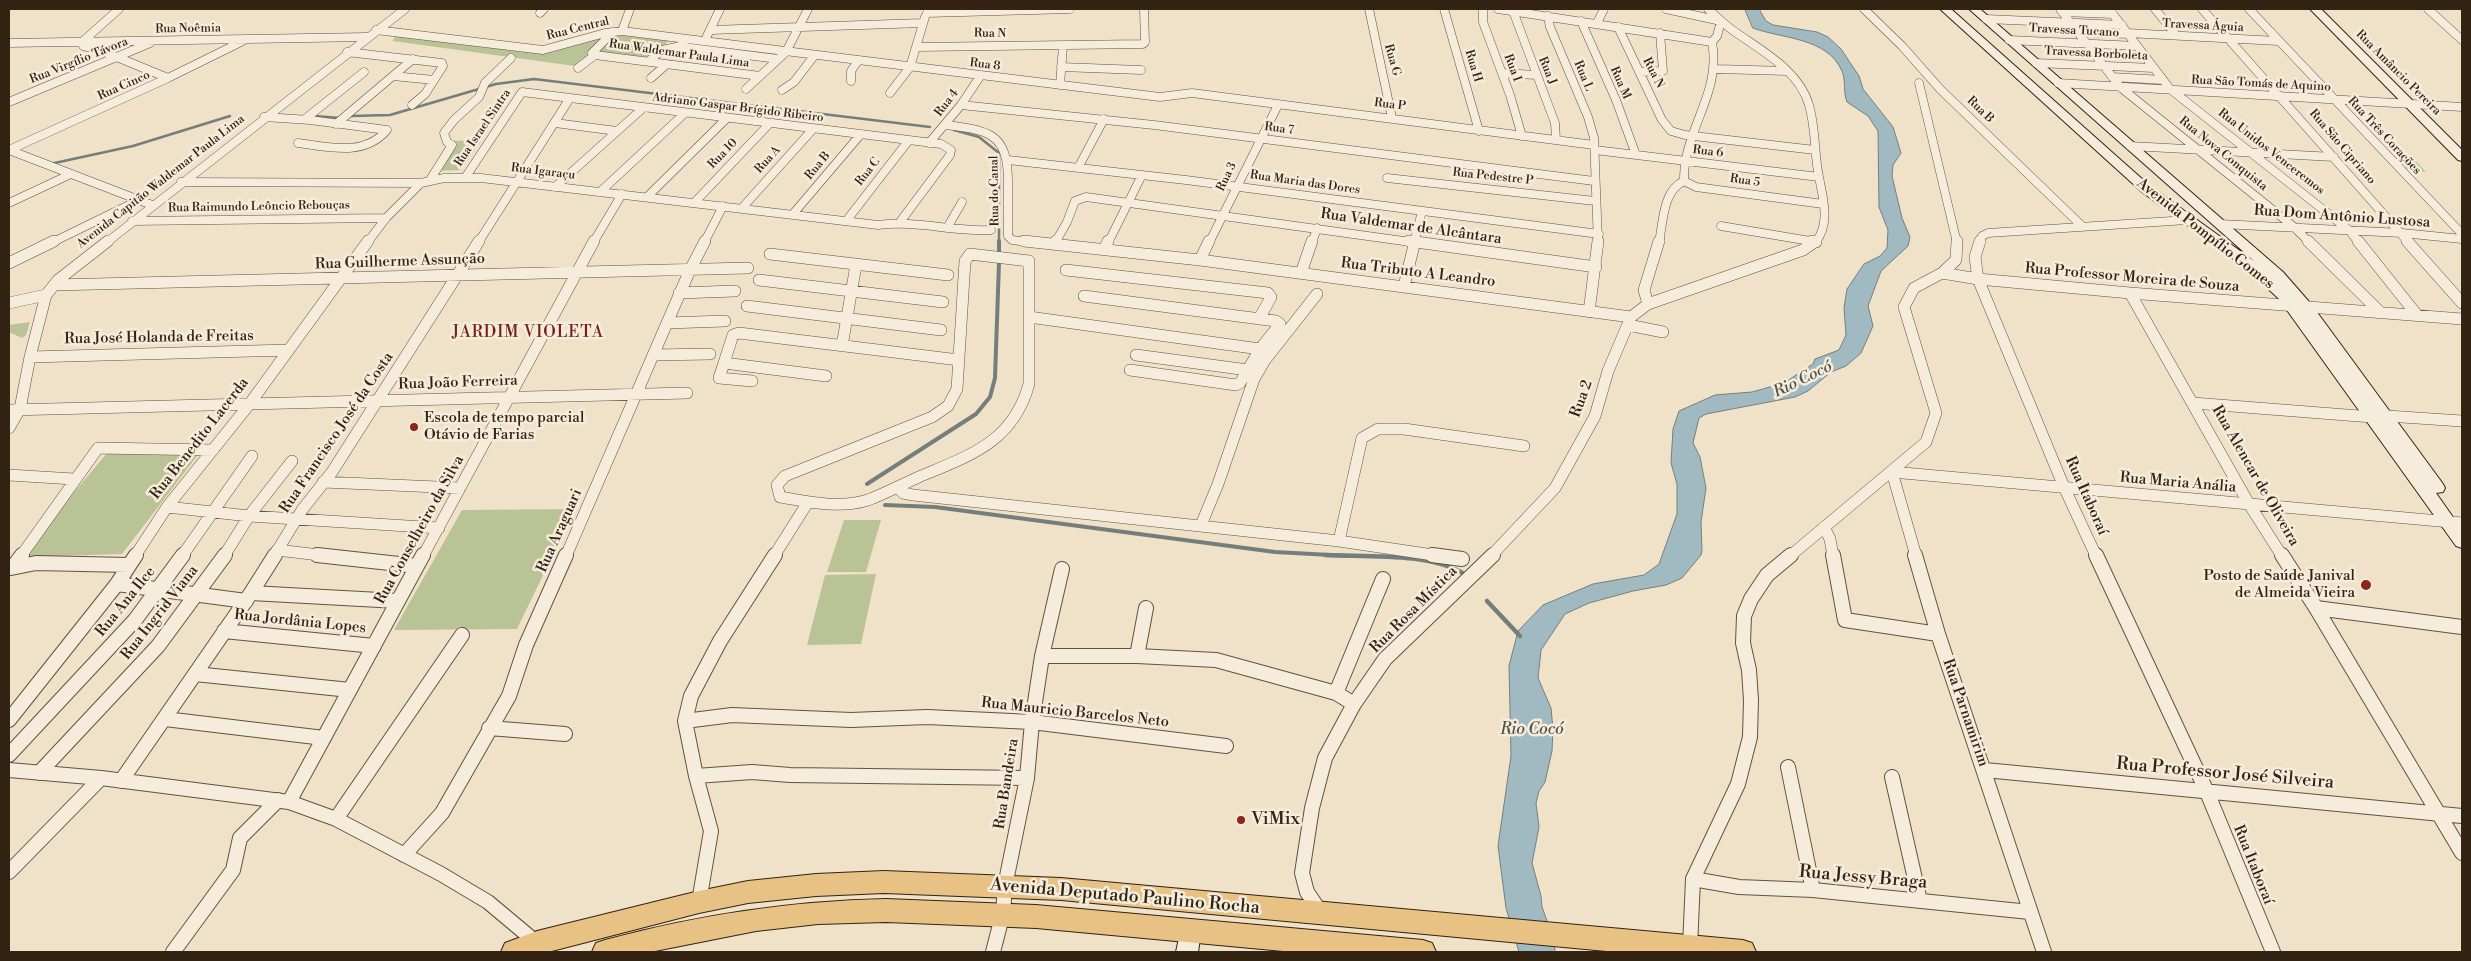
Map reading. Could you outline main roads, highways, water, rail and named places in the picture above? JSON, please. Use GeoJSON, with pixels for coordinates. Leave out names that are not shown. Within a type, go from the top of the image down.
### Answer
{"type":"FeatureCollection","features":[{"type":"Feature","properties":{"kind":"main road","name":"Avenida Pompílio Gomes"},"geometry":{"type":"LineString","coordinates":[[1945,9],[2146,189],[2252,266],[2299,307]]}},
{"type":"Feature","properties":{"kind":"main road","name":"Avenida Pompílio Gomes"},"geometry":{"type":"LineString","coordinates":[[1974,9],[2278,275],[2299,307],[2459,523],[2462,542]]}},
{"type":"Feature","properties":{"kind":"main road","name":"Rua Amâncio Pereira"},"geometry":{"type":"LineString","coordinates":[[2315,9],[2462,157]]}},
{"type":"Feature","properties":{"kind":"main road","name":"Avenida Deputado Paulino Rocha"},"geometry":{"type":"LineString","coordinates":[[530,949],[699,902],[748,892],[884,882],[1061,889],[1605,941],[1743,952]]}},
{"type":"Feature","properties":{"kind":"main road","name":"Avenida Deputado Paulino Rocha"},"geometry":{"type":"LineString","coordinates":[[605,952],[675,933],[791,916],[847,911],[904,910],[1002,914],[1189,942],[1423,952]]}},
{"type":"Feature","properties":{"kind":"water","name":"Rio Cocó"},"geometry":{"type":"Polygon","coordinates":[[[1745,9],[1759,9],[1766,21],[1773,25],[1817,32],[1828,37],[1841,49],[1859,76],[1863,89],[1893,127],[1901,153],[1893,165],[1892,176],[1902,218],[1910,237],[1908,246],[1881,271],[1868,306],[1873,326],[1861,353],[1846,366],[1831,372],[1808,391],[1795,397],[1706,414],[1699,418],[1693,443],[1700,457],[1706,488],[1701,522],[1702,551],[1701,555],[1682,578],[1666,585],[1633,591],[1589,603],[1565,614],[1541,650],[1538,678],[1551,708],[1553,729],[1552,751],[1545,782],[1539,791],[1536,803],[1539,827],[1532,863],[1542,907],[1554,940],[1555,952],[1519,952],[1506,908],[1498,846],[1511,756],[1509,666],[1518,631],[1543,605],[1593,584],[1644,575],[1659,564],[1677,514],[1677,484],[1671,463],[1673,429],[1679,411],[1715,395],[1752,392],[1784,383],[1813,364],[1815,359],[1839,350],[1846,335],[1844,308],[1847,289],[1864,264],[1880,256],[1887,248],[1888,230],[1879,207],[1878,131],[1868,116],[1847,102],[1842,71],[1826,51],[1803,41],[1753,28],[1745,9]]]}},
{"type":"Feature","properties":{"kind":"waterway"},"geometry":{"type":"LineString","coordinates":[[351,116],[390,115],[496,84],[534,79],[930,127]]}},
{"type":"Feature","properties":{"kind":"waterway"},"geometry":{"type":"LineString","coordinates":[[50,164],[133,146],[230,116]]}},
{"type":"Feature","properties":{"kind":"waterway"},"geometry":{"type":"LineString","coordinates":[[314,116],[340,118]]}},
{"type":"Feature","properties":{"kind":"waterway"},"geometry":{"type":"LineString","coordinates":[[954,130],[979,137],[999,153],[999,251]]}},
{"type":"Feature","properties":{"kind":"waterway"},"geometry":{"type":"LineString","coordinates":[[867,484],[976,414],[990,397],[995,378],[999,263]]}},
{"type":"Feature","properties":{"kind":"waterway"},"geometry":{"type":"LineString","coordinates":[[885,505],[935,507],[1275,552],[1333,555]]}},
{"type":"Feature","properties":{"kind":"waterway"},"geometry":{"type":"LineString","coordinates":[[1325,555],[1333,555]]}},
{"type":"Feature","properties":{"kind":"waterway"},"geometry":{"type":"LineString","coordinates":[[1333,555],[1417,559],[1435,562],[1466,575]]}},
{"type":"Feature","properties":{"kind":"waterway"},"geometry":{"type":"LineString","coordinates":[[1333,555],[1349,556]]}},
{"type":"Feature","properties":{"kind":"waterway"},"geometry":{"type":"LineString","coordinates":[[1487,601],[1520,636]]}},
{"type":"Feature","properties":{"kind":"place","name":"Escola de tempo parcial Otávio de Farias"},"geometry":{"type":"Point","coordinates":[414,427]}},
{"type":"Feature","properties":{"kind":"place","name":"Posto de Saúde Janival de Almeida Vieira"},"geometry":{"type":"Point","coordinates":[2366,585]}},
{"type":"Feature","properties":{"kind":"place","name":"ViMix"},"geometry":{"type":"Point","coordinates":[1241,820]}},
{"type":"Feature","properties":{"kind":"district","name":"JARDIM VIOLETA"},"geometry":{"type":"Point","coordinates":[528,333]}}]}
